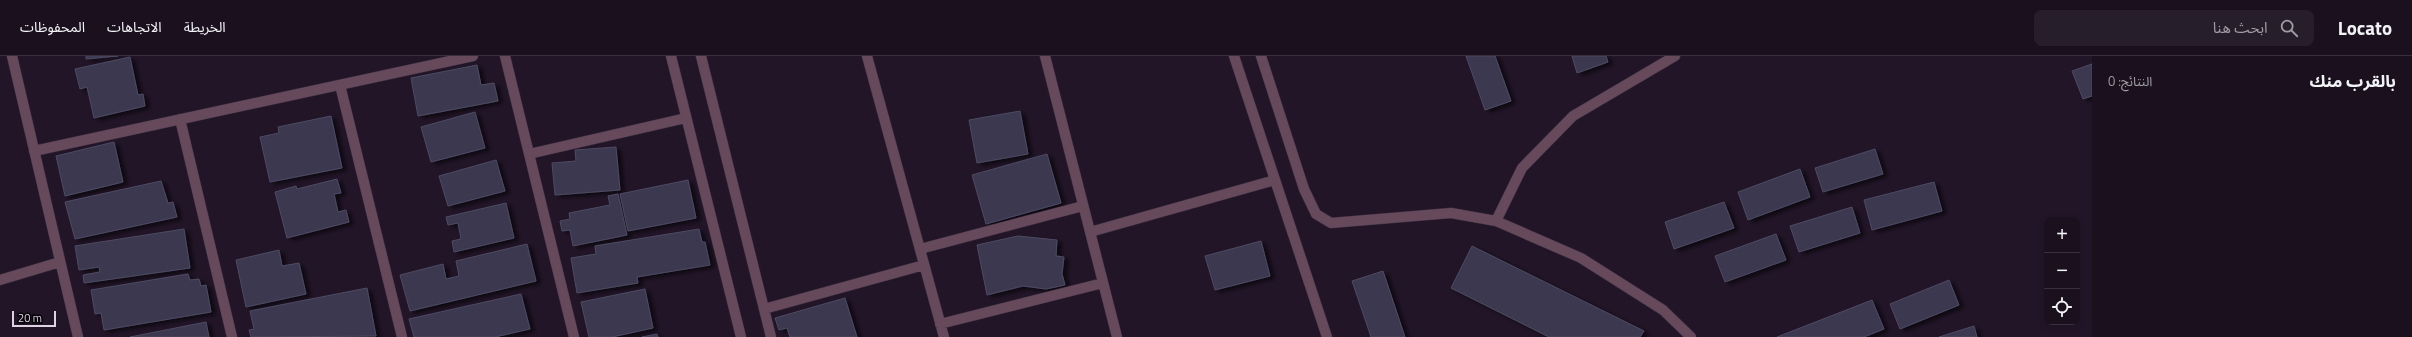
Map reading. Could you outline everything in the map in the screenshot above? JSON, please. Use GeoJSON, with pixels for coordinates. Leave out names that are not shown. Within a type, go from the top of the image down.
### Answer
{"type":"FeatureCollection","features":[{"type":"Feature","properties":{"kind":"street"},"geometry":{"type":"LineString","coordinates":[[12,56],[78,337]]}},
{"type":"Feature","properties":{"kind":"street"},"geometry":{"type":"LineString","coordinates":[[34,151],[473,56]]}},
{"type":"Feature","properties":{"kind":"street"},"geometry":{"type":"LineString","coordinates":[[505,56],[574,337]]}},
{"type":"Feature","properties":{"kind":"street"},"geometry":{"type":"LineString","coordinates":[[671,56],[741,337]]}},
{"type":"Feature","properties":{"kind":"street"},"geometry":{"type":"LineString","coordinates":[[701,56],[771,337]]}},
{"type":"Feature","properties":{"kind":"street"},"geometry":{"type":"LineString","coordinates":[[867,56],[944,337]]}},
{"type":"Feature","properties":{"kind":"street"},"geometry":{"type":"LineString","coordinates":[[1045,56],[1117,337]]}},
{"type":"Feature","properties":{"kind":"street"},"geometry":{"type":"LineString","coordinates":[[1234,56],[1327,337]]}},
{"type":"Feature","properties":{"kind":"street"},"geometry":{"type":"LineString","coordinates":[[1261,56],[1304,189],[1316,214],[1331,223],[1451,213],[1496,221],[1581,258],[1663,310],[1691,337]]}},
{"type":"Feature","properties":{"kind":"street"},"geometry":{"type":"LineString","coordinates":[[1496,221],[1522,168],[1573,116],[1675,56]]}},
{"type":"Feature","properties":{"kind":"street"},"geometry":{"type":"LineString","coordinates":[[340,85],[399,336]]}},
{"type":"Feature","properties":{"kind":"street"},"geometry":{"type":"LineString","coordinates":[[529,154],[686,118]]}},
{"type":"Feature","properties":{"kind":"street"},"geometry":{"type":"LineString","coordinates":[[180,119],[232,337]]}},
{"type":"Feature","properties":{"kind":"street"},"geometry":{"type":"LineString","coordinates":[[1090,232],[1274,180]]}},
{"type":"Feature","properties":{"kind":"street"},"geometry":{"type":"LineString","coordinates":[[920,249],[1083,206]]}},
{"type":"Feature","properties":{"kind":"street"},"geometry":{"type":"LineString","coordinates":[[0,280],[60,262]]}},
{"type":"Feature","properties":{"kind":"street"},"geometry":{"type":"LineString","coordinates":[[764,309],[924,265]]}},
{"type":"Feature","properties":{"kind":"street"},"geometry":{"type":"LineString","coordinates":[[940,324],[1103,283]]}},
{"type":"Feature","properties":{"kind":"building"},"geometry":{"type":"Polygon","coordinates":[[[86,56],[118,56],[86,59],[86,56]]]}},
{"type":"Feature","properties":{"kind":"building"},"geometry":{"type":"Polygon","coordinates":[[[1466,56],[1495,56],[1511,101],[1485,110],[1466,56]]]}},
{"type":"Feature","properties":{"kind":"building"},"geometry":{"type":"Polygon","coordinates":[[[1572,56],[1606,56],[1608,62],[1577,73],[1572,56]]]}},
{"type":"Feature","properties":{"kind":"building"},"geometry":{"type":"Polygon","coordinates":[[[130,57],[138,95],[143,94],[145,106],[94,118],[87,87],[80,89],[75,69],[130,57]]]}},
{"type":"Feature","properties":{"kind":"building"},"geometry":{"type":"Polygon","coordinates":[[[2092,64],[2092,96],[2083,99],[2072,71],[2092,64]]]}},
{"type":"Feature","properties":{"kind":"building"},"geometry":{"type":"Polygon","coordinates":[[[477,65],[481,85],[494,83],[498,101],[418,116],[411,78],[477,65]]]}},
{"type":"Feature","properties":{"kind":"building"},"geometry":{"type":"Polygon","coordinates":[[[1020,111],[1028,154],[977,163],[969,120],[1020,111]]]}},
{"type":"Feature","properties":{"kind":"building"},"geometry":{"type":"Polygon","coordinates":[[[475,112],[485,148],[431,162],[421,127],[475,112]]]}},
{"type":"Feature","properties":{"kind":"building"},"geometry":{"type":"Polygon","coordinates":[[[331,116],[342,168],[270,182],[260,137],[279,133],[278,127],[331,116]]]}},
{"type":"Feature","properties":{"kind":"building"},"geometry":{"type":"Polygon","coordinates":[[[114,142],[123,182],[65,196],[56,156],[114,142]]]}},
{"type":"Feature","properties":{"kind":"building"},"geometry":{"type":"Polygon","coordinates":[[[616,147],[620,190],[555,195],[552,163],[576,161],[575,150],[616,147]]]}},
{"type":"Feature","properties":{"kind":"building"},"geometry":{"type":"Polygon","coordinates":[[[1875,149],[1883,174],[1823,192],[1815,168],[1875,149]]]}},
{"type":"Feature","properties":{"kind":"building"},"geometry":{"type":"Polygon","coordinates":[[[1047,154],[1061,203],[986,224],[972,175],[1047,154]]]}},
{"type":"Feature","properties":{"kind":"building"},"geometry":{"type":"Polygon","coordinates":[[[496,160],[505,191],[448,206],[439,176],[496,160]]]}},
{"type":"Feature","properties":{"kind":"building"},"geometry":{"type":"Polygon","coordinates":[[[1800,169],[1810,197],[1748,220],[1738,192],[1800,169]]]}},
{"type":"Feature","properties":{"kind":"building"},"geometry":{"type":"Polygon","coordinates":[[[337,179],[341,193],[334,194],[338,212],[346,210],[349,222],[287,238],[275,192],[296,186],[297,189],[337,179]]]}},
{"type":"Feature","properties":{"kind":"building"},"geometry":{"type":"Polygon","coordinates":[[[688,180],[696,218],[628,231],[620,194],[688,180]]]}},
{"type":"Feature","properties":{"kind":"building"},"geometry":{"type":"Polygon","coordinates":[[[161,181],[168,203],[173,202],[177,217],[75,239],[65,202],[161,181]]]}},
{"type":"Feature","properties":{"kind":"building"},"geometry":{"type":"Polygon","coordinates":[[[1934,182],[1942,211],[1872,230],[1864,200],[1934,182]]]}},
{"type":"Feature","properties":{"kind":"building"},"geometry":{"type":"Polygon","coordinates":[[[618,194],[627,235],[573,246],[570,230],[562,231],[560,221],[570,219],[569,213],[610,205],[608,196],[618,194]]]}},
{"type":"Feature","properties":{"kind":"building"},"geometry":{"type":"Polygon","coordinates":[[[1724,202],[1734,228],[1674,249],[1665,222],[1724,202]]]}},
{"type":"Feature","properties":{"kind":"building"},"geometry":{"type":"Polygon","coordinates":[[[506,203],[514,238],[454,252],[452,241],[461,239],[458,223],[448,225],[446,217],[506,203]]]}},
{"type":"Feature","properties":{"kind":"building"},"geometry":{"type":"Polygon","coordinates":[[[1852,207],[1860,233],[1799,252],[1790,226],[1852,207]]]}},
{"type":"Feature","properties":{"kind":"building"},"geometry":{"type":"Polygon","coordinates":[[[184,229],[190,268],[84,283],[83,275],[100,272],[99,267],[79,270],[75,246],[184,229]]]}},
{"type":"Feature","properties":{"kind":"building"},"geometry":{"type":"Polygon","coordinates":[[[699,229],[702,242],[705,242],[710,265],[637,277],[638,283],[577,293],[571,258],[596,254],[595,246],[699,229]]]}},
{"type":"Feature","properties":{"kind":"building"},"geometry":{"type":"Polygon","coordinates":[[[1776,234],[1786,260],[1725,282],[1715,256],[1776,234]]]}},
{"type":"Feature","properties":{"kind":"building"},"geometry":{"type":"Polygon","coordinates":[[[1018,236],[1057,240],[1056,256],[1064,257],[1062,274],[1065,285],[1046,289],[1023,286],[987,295],[977,245],[1018,236]]]}},
{"type":"Feature","properties":{"kind":"building"},"geometry":{"type":"Polygon","coordinates":[[[1261,241],[1270,276],[1215,290],[1205,256],[1261,241]]]}},
{"type":"Feature","properties":{"kind":"building"},"geometry":{"type":"Polygon","coordinates":[[[527,244],[536,281],[410,311],[400,275],[443,264],[446,279],[459,276],[456,261],[527,244]]]}},
{"type":"Feature","properties":{"kind":"building"},"geometry":{"type":"Polygon","coordinates":[[[1472,246],[1644,331],[1640,337],[1549,337],[1451,288],[1472,246]]]}},
{"type":"Feature","properties":{"kind":"building"},"geometry":{"type":"Polygon","coordinates":[[[279,250],[282,266],[299,263],[306,294],[246,307],[236,260],[279,250]]]}},
{"type":"Feature","properties":{"kind":"building"},"geometry":{"type":"Polygon","coordinates":[[[1383,271],[1405,337],[1371,337],[1352,281],[1383,271]]]}},
{"type":"Feature","properties":{"kind":"building"},"geometry":{"type":"Polygon","coordinates":[[[188,274],[190,280],[199,279],[201,286],[206,285],[211,312],[104,330],[101,313],[95,314],[91,290],[188,274]]]}},
{"type":"Feature","properties":{"kind":"building"},"geometry":{"type":"Polygon","coordinates":[[[1949,280],[1959,305],[1900,329],[1890,304],[1949,280]]]}},
{"type":"Feature","properties":{"kind":"building"},"geometry":{"type":"Polygon","coordinates":[[[367,288],[376,336],[251,337],[249,330],[254,329],[250,311],[367,288]]]}},
{"type":"Feature","properties":{"kind":"building"},"geometry":{"type":"Polygon","coordinates":[[[645,289],[653,328],[612,337],[589,337],[581,302],[645,289]]]}},
{"type":"Feature","properties":{"kind":"building"},"geometry":{"type":"Polygon","coordinates":[[[521,294],[530,329],[495,337],[414,337],[409,319],[521,294]]]}},
{"type":"Feature","properties":{"kind":"building"},"geometry":{"type":"Polygon","coordinates":[[[845,298],[857,337],[790,337],[787,328],[779,330],[775,318],[845,298]]]}},
{"type":"Feature","properties":{"kind":"building"},"geometry":{"type":"Polygon","coordinates":[[[1872,300],[1884,329],[1864,337],[1777,337],[1872,300]]]}},
{"type":"Feature","properties":{"kind":"building"},"geometry":{"type":"Polygon","coordinates":[[[206,322],[209,337],[130,337],[206,322]]]}},
{"type":"Feature","properties":{"kind":"building"},"geometry":{"type":"Polygon","coordinates":[[[1974,326],[1977,337],[1939,337],[1974,326]]]}},
{"type":"Feature","properties":{"kind":"building"},"geometry":{"type":"Polygon","coordinates":[[[657,334],[658,337],[642,337],[657,334]]]}}]}
